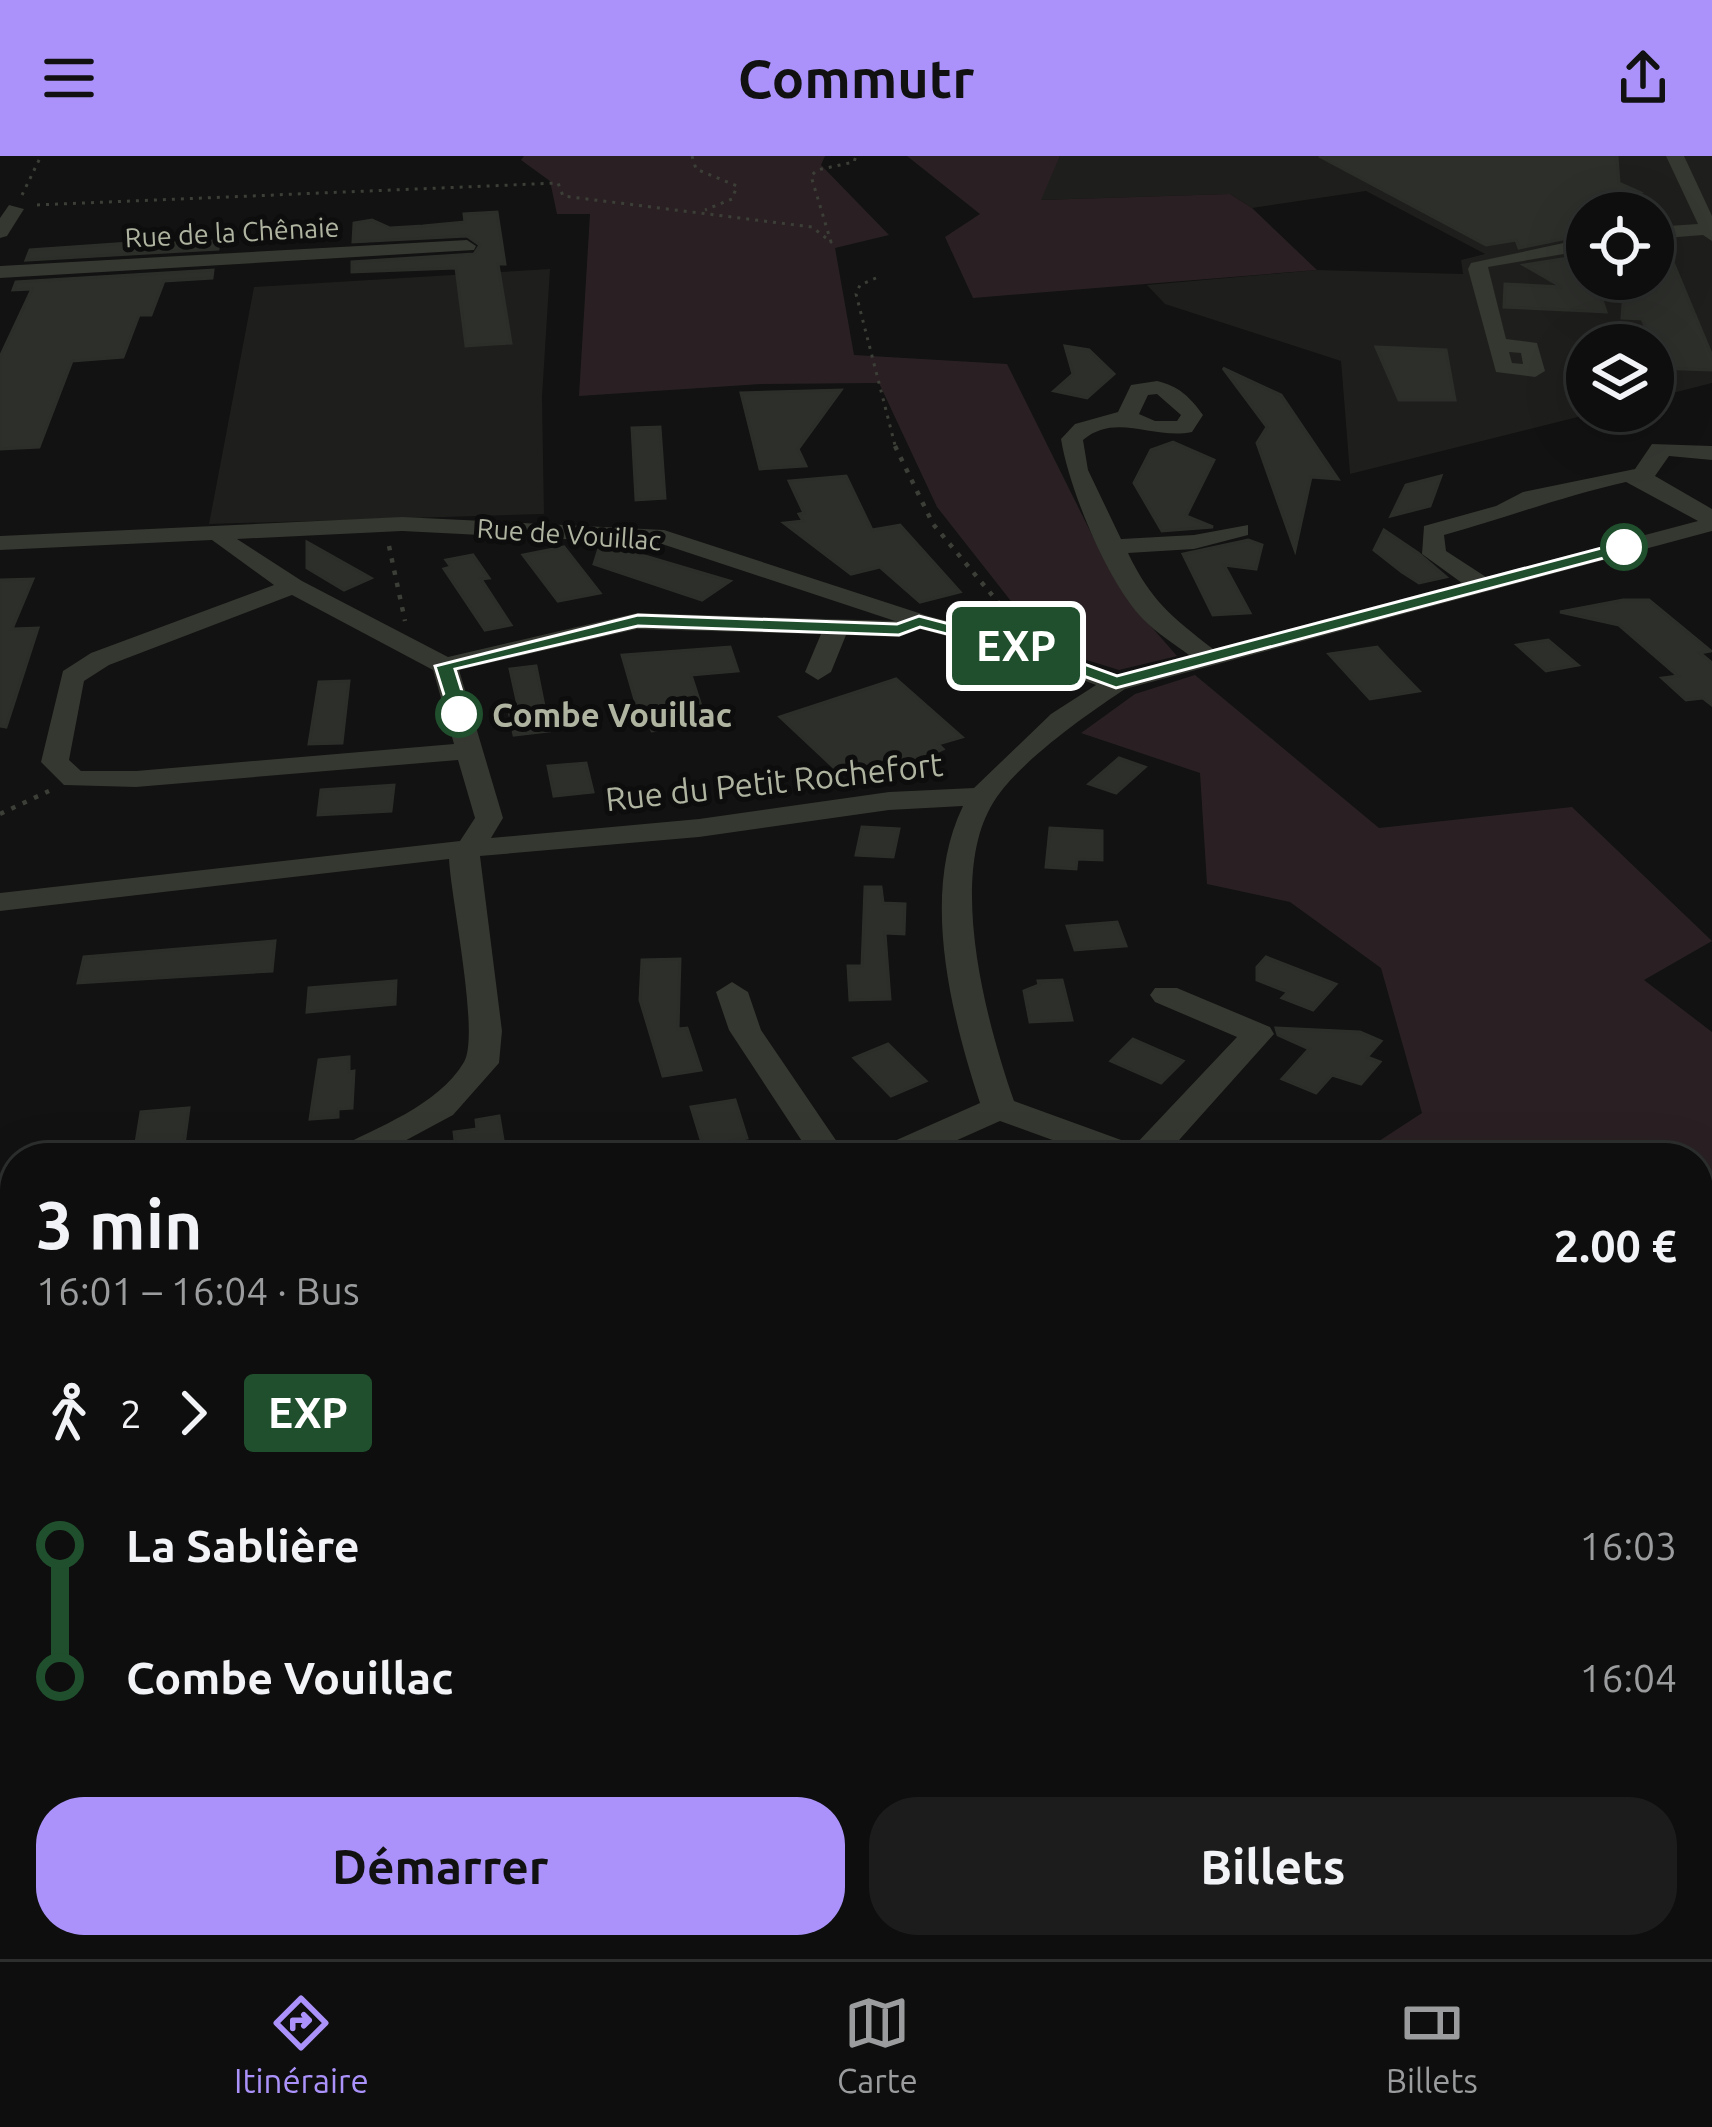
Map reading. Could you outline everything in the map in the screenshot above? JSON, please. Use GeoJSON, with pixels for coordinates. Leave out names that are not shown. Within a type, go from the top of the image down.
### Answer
{"type":"FeatureCollection","features":[{"type":"Feature","properties":{"kind":"street"},"geometry":{"type":"LineString","coordinates":[[1674,232],[1711,232],[1675,156]]}},
{"type":"Feature","properties":{"kind":"street"},"geometry":{"type":"LineString","coordinates":[[1690,189],[1712,189]]}},
{"type":"Feature","properties":{"kind":"street"},"geometry":{"type":"LineString","coordinates":[[0,232],[16,207]]}},
{"type":"Feature","properties":{"kind":"street","name":"Rue de la Chênaie"},"geometry":{"type":"LineString","coordinates":[[0,272],[467,246]]}},
{"type":"Feature","properties":{"kind":"street"},"geometry":{"type":"LineString","coordinates":[[1498,345],[1481,263],[1566,248]]}},
{"type":"Feature","properties":{"kind":"street"},"geometry":{"type":"LineString","coordinates":[[262,258],[262,280]]}},
{"type":"Feature","properties":{"kind":"street"},"geometry":{"type":"LineString","coordinates":[[1127,416],[1083,428],[1072,440],[1077,470],[1142,603],[1210,659]]}},
{"type":"Feature","properties":{"kind":"street"},"geometry":{"type":"LineString","coordinates":[[1640,477],[1656,463],[1660,449],[1712,453]]}},
{"type":"Feature","properties":{"kind":"street"},"geometry":{"type":"LineString","coordinates":[[1483,586],[1434,554],[1432,531],[1504,511],[1531,496],[1619,476],[1640,477],[1712,521]]}},
{"type":"Feature","properties":{"kind":"street","name":"Rue du Petit Rochefort"},"geometry":{"type":"LineString","coordinates":[[0,902],[343,860],[699,827],[889,801],[982,796],[1061,720],[1116,682],[1712,521]]}},
{"type":"Feature","properties":{"kind":"street","name":"Rue de Vouillac"},"geometry":{"type":"LineString","coordinates":[[0,542],[384,524],[664,537],[1116,682]]}},
{"type":"Feature","properties":{"kind":"street"},"geometry":{"type":"LineString","coordinates":[[1116,546],[1194,542],[1240,530]]}},
{"type":"Feature","properties":{"kind":"street"},"geometry":{"type":"LineString","coordinates":[[221,532],[225,542],[293,586],[445,666],[638,621],[899,629],[919,621]]}},
{"type":"Feature","properties":{"kind":"street"},"geometry":{"type":"LineString","coordinates":[[293,586],[100,658],[72,677],[55,762],[74,779],[136,779],[470,751]]}},
{"type":"Feature","properties":{"kind":"street"},"geometry":{"type":"LineString","coordinates":[[818,672],[836,628]]}},
{"type":"Feature","properties":{"kind":"street"},"geometry":{"type":"LineString","coordinates":[[374,1143],[441,1107],[482,1063],[486,1031],[463,860],[489,818],[445,666]]}},
{"type":"Feature","properties":{"kind":"street"},"geometry":{"type":"LineString","coordinates":[[982,796],[968,816],[959,912],[967,993],[999,1108]]}},
{"type":"Feature","properties":{"kind":"street"},"geometry":{"type":"LineString","coordinates":[[732,992],[745,1030],[821,1143]]}},
{"type":"Feature","properties":{"kind":"street"},"geometry":{"type":"LineString","coordinates":[[1154,1143],[1258,1034],[1166,995]]}},
{"type":"Feature","properties":{"kind":"street"},"geometry":{"type":"LineString","coordinates":[[920,1143],[999,1108],[1098,1143]]}},
{"type":"Feature","properties":{"kind":"path"},"geometry":{"type":"LineString","coordinates":[[41,156],[16,207],[558,183],[563,196],[812,227],[831,242],[812,176],[818,170],[854,162],[856,156]]}},
{"type":"Feature","properties":{"kind":"path"},"geometry":{"type":"LineString","coordinates":[[692,156],[696,169],[737,186],[732,199],[702,212]]}},
{"type":"Feature","properties":{"kind":"path"},"geometry":{"type":"LineString","coordinates":[[876,278],[860,285],[856,294],[871,368],[907,477],[926,512],[1027,637],[1028,650]]}},
{"type":"Feature","properties":{"kind":"path"},"geometry":{"type":"LineString","coordinates":[[384,524],[410,648]]}},
{"type":"Feature","properties":{"kind":"path"},"geometry":{"type":"LineString","coordinates":[[0,814],[74,779]]}},
{"type":"Feature","properties":{"kind":"shaded area"},"geometry":{"type":"Polygon","coordinates":[[[524,156],[825,156],[821,165],[889,235],[835,248],[854,355],[1007,364],[1128,600],[1177,656],[1119,670],[1048,648],[937,507],[879,383],[761,384],[579,396],[590,214],[557,214],[550,181],[521,160],[524,156]]]}},
{"type":"Feature","properties":{"kind":"shaded area"},"geometry":{"type":"Polygon","coordinates":[[[907,156],[1060,156],[1041,200],[1230,194],[1252,208],[1317,270],[973,298],[945,237],[980,214],[907,156]]]}},
{"type":"Feature","properties":{"kind":"shaded area"},"geometry":{"type":"Polygon","coordinates":[[[1060,156],[1712,156],[1712,383],[1674,393],[1674,324],[1566,324],[1566,420],[1350,474],[1341,361],[1165,304],[1147,285],[1317,270],[1463,274],[1461,260],[1485,254],[1366,191],[1252,208],[1230,194],[1040,200],[1060,156]]]}},
{"type":"Feature","properties":{"kind":"shaded area"},"geometry":{"type":"Polygon","coordinates":[[[550,269],[542,397],[544,514],[209,524],[254,287],[550,269]]]}},
{"type":"Feature","properties":{"kind":"shaded area"},"geometry":{"type":"Polygon","coordinates":[[[1195,675],[1379,828],[1572,807],[1712,941],[1644,980],[1712,1032],[1712,1143],[1376,1143],[1422,1113],[1381,968],[1290,902],[1207,884],[1200,773],[1081,733],[1135,694],[1195,675]]]}},
{"type":"Feature","properties":{"kind":"building"},"geometry":{"type":"Polygon","coordinates":[[[1319,156],[1617,156],[1619,183],[1639,192],[1566,192],[1566,238],[1519,248],[1516,240],[1486,245],[1319,156]]]}},
{"type":"Feature","properties":{"kind":"building"},"geometry":{"type":"Polygon","coordinates":[[[497,212],[505,264],[498,264],[511,343],[466,346],[456,268],[352,272],[352,262],[474,254],[480,245],[467,236],[353,242],[354,223],[372,220],[390,228],[423,226],[465,222],[464,214],[497,212]]]}},
{"type":"Feature","properties":{"kind":"building"},"geometry":{"type":"Polygon","coordinates":[[[219,241],[218,249],[26,260],[30,250],[219,241]]]}},
{"type":"Feature","properties":{"kind":"building"},"geometry":{"type":"Polygon","coordinates":[[[1566,258],[1566,300],[1602,300],[1606,312],[1504,307],[1505,284],[1562,287],[1524,265],[1566,258]]]}},
{"type":"Feature","properties":{"kind":"building"},"geometry":{"type":"Polygon","coordinates":[[[1674,265],[1712,356],[1712,370],[1674,369],[1674,324],[1622,318],[1623,300],[1674,300],[1674,265]]]}},
{"type":"Feature","properties":{"kind":"building"},"geometry":{"type":"Polygon","coordinates":[[[213,270],[212,278],[164,281],[151,315],[139,315],[123,357],[72,361],[39,447],[0,449],[0,357],[32,289],[13,290],[16,282],[213,270]]]}},
{"type":"Feature","properties":{"kind":"building"},"geometry":{"type":"Polygon","coordinates":[[[1065,346],[1089,350],[1114,374],[1087,398],[1054,391],[1073,374],[1065,346]]]}},
{"type":"Feature","properties":{"kind":"building"},"geometry":{"type":"Polygon","coordinates":[[[1376,347],[1446,350],[1455,400],[1399,400],[1376,347]]]}},
{"type":"Feature","properties":{"kind":"building"},"geometry":{"type":"Polygon","coordinates":[[[1223,368],[1281,395],[1338,479],[1311,477],[1295,550],[1257,443],[1267,427],[1223,368]]]}},
{"type":"Feature","properties":{"kind":"building"},"geometry":{"type":"Polygon","coordinates":[[[841,390],[798,449],[806,466],[760,469],[741,393],[841,390]]]}},
{"type":"Feature","properties":{"kind":"building"},"geometry":{"type":"Polygon","coordinates":[[[660,427],[665,498],[636,500],[632,428],[660,427]]]}},
{"type":"Feature","properties":{"kind":"building"},"geometry":{"type":"Polygon","coordinates":[[[1173,442],[1214,460],[1186,516],[1213,527],[1162,531],[1134,483],[1151,450],[1173,442]]]}},
{"type":"Feature","properties":{"kind":"building"},"geometry":{"type":"Polygon","coordinates":[[[846,476],[872,530],[900,525],[960,592],[920,602],[880,567],[851,574],[784,523],[803,521],[799,514],[804,513],[789,481],[846,476]]]}},
{"type":"Feature","properties":{"kind":"building"},"geometry":{"type":"Polygon","coordinates":[[[1441,476],[1430,506],[1391,516],[1406,485],[1441,476]]]}},
{"type":"Feature","properties":{"kind":"building"},"geometry":{"type":"Polygon","coordinates":[[[1384,530],[1446,577],[1419,583],[1402,572],[1374,550],[1384,530]]]}},
{"type":"Feature","properties":{"kind":"building"},"geometry":{"type":"Polygon","coordinates":[[[1248,540],[1262,545],[1256,569],[1224,565],[1250,613],[1213,615],[1183,554],[1248,540]]]}},
{"type":"Feature","properties":{"kind":"building"},"geometry":{"type":"Polygon","coordinates":[[[307,542],[371,578],[344,590],[307,568],[307,542]]]}},
{"type":"Feature","properties":{"kind":"building"},"geometry":{"type":"Polygon","coordinates":[[[600,545],[730,581],[702,600],[594,564],[600,545]]]}},
{"type":"Feature","properties":{"kind":"building"},"geometry":{"type":"Polygon","coordinates":[[[564,547],[600,593],[558,601],[523,555],[564,547]]]}},
{"type":"Feature","properties":{"kind":"building"},"geometry":{"type":"Polygon","coordinates":[[[473,555],[489,578],[481,579],[511,625],[485,630],[444,569],[451,567],[446,560],[473,555]]]}},
{"type":"Feature","properties":{"kind":"building"},"geometry":{"type":"Polygon","coordinates":[[[33,579],[12,629],[38,628],[6,727],[0,726],[0,580],[33,579]]]}},
{"type":"Feature","properties":{"kind":"building"},"geometry":{"type":"Polygon","coordinates":[[[1649,600],[1711,651],[1700,653],[1712,663],[1712,705],[1703,698],[1686,700],[1662,678],[1678,676],[1619,625],[1560,612],[1649,600]]]}},
{"type":"Feature","properties":{"kind":"building"},"geometry":{"type":"Polygon","coordinates":[[[1548,640],[1578,665],[1546,671],[1517,645],[1548,640]]]}},
{"type":"Feature","properties":{"kind":"building"},"geometry":{"type":"Polygon","coordinates":[[[730,647],[738,671],[691,675],[701,706],[673,709],[679,728],[652,731],[649,723],[642,724],[622,655],[730,647]]]}},
{"type":"Feature","properties":{"kind":"building"},"geometry":{"type":"Polygon","coordinates":[[[1377,647],[1419,691],[1370,699],[1329,654],[1377,647]]]}},
{"type":"Feature","properties":{"kind":"building"},"geometry":{"type":"Polygon","coordinates":[[[536,666],[549,731],[514,735],[509,711],[519,710],[510,669],[536,666]]]}},
{"type":"Feature","properties":{"kind":"building"},"geometry":{"type":"Polygon","coordinates":[[[896,679],[962,737],[938,744],[943,749],[928,756],[842,775],[780,717],[896,679]]]}},
{"type":"Feature","properties":{"kind":"building"},"geometry":{"type":"Polygon","coordinates":[[[349,681],[342,743],[309,744],[319,682],[349,681]]]}},
{"type":"Feature","properties":{"kind":"building"},"geometry":{"type":"Polygon","coordinates":[[[1119,758],[1145,767],[1116,793],[1089,784],[1119,758]]]}},
{"type":"Feature","properties":{"kind":"building"},"geometry":{"type":"Polygon","coordinates":[[[586,763],[593,792],[554,796],[548,766],[586,763]]]}},
{"type":"Feature","properties":{"kind":"building"},"geometry":{"type":"Polygon","coordinates":[[[394,785],[391,811],[318,815],[321,790],[394,785]]]}},
{"type":"Feature","properties":{"kind":"building"},"geometry":{"type":"Polygon","coordinates":[[[862,827],[899,829],[893,857],[856,855],[862,827]]]}},
{"type":"Feature","properties":{"kind":"building"},"geometry":{"type":"Polygon","coordinates":[[[1050,828],[1102,831],[1102,860],[1077,859],[1076,869],[1046,867],[1050,828]]]}},
{"type":"Feature","properties":{"kind":"building"},"geometry":{"type":"Polygon","coordinates":[[[865,887],[881,887],[883,903],[905,904],[904,934],[885,933],[890,999],[850,1000],[848,966],[862,966],[865,887]]]}},
{"type":"Feature","properties":{"kind":"building"},"geometry":{"type":"Polygon","coordinates":[[[1117,922],[1126,946],[1075,950],[1067,926],[1117,922]]]}},
{"type":"Feature","properties":{"kind":"building"},"geometry":{"type":"Polygon","coordinates":[[[275,941],[272,971],[78,983],[84,957],[275,941]]]}},
{"type":"Feature","properties":{"kind":"building"},"geometry":{"type":"Polygon","coordinates":[[[1266,957],[1336,984],[1313,1010],[1282,998],[1288,992],[1257,980],[1257,967],[1266,957]]]}},
{"type":"Feature","properties":{"kind":"building"},"geometry":{"type":"Polygon","coordinates":[[[680,959],[678,1029],[687,1028],[701,1070],[663,1076],[640,1000],[642,960],[680,959]]]}},
{"type":"Feature","properties":{"kind":"building"},"geometry":{"type":"Polygon","coordinates":[[[1062,980],[1072,1020],[1030,1022],[1024,991],[1039,985],[1038,981],[1062,980]]]}},
{"type":"Feature","properties":{"kind":"building"},"geometry":{"type":"Polygon","coordinates":[[[396,981],[395,1004],[307,1012],[309,988],[396,981]]]}},
{"type":"Feature","properties":{"kind":"building"},"geometry":{"type":"Polygon","coordinates":[[[1276,1028],[1360,1032],[1381,1041],[1367,1057],[1380,1062],[1361,1084],[1332,1075],[1316,1093],[1282,1079],[1309,1049],[1278,1035],[1276,1028]]]}},
{"type":"Feature","properties":{"kind":"building"},"geometry":{"type":"Polygon","coordinates":[[[1133,1039],[1183,1061],[1161,1083],[1111,1061],[1133,1039]]]}},
{"type":"Feature","properties":{"kind":"building"},"geometry":{"type":"Polygon","coordinates":[[[888,1044],[926,1081],[891,1096],[854,1058],[888,1044]]]}},
{"type":"Feature","properties":{"kind":"building"},"geometry":{"type":"Polygon","coordinates":[[[349,1057],[349,1072],[354,1071],[352,1108],[338,1109],[338,1117],[310,1119],[319,1060],[349,1057]]]}},
{"type":"Feature","properties":{"kind":"building"},"geometry":{"type":"Polygon","coordinates":[[[735,1100],[747,1138],[702,1143],[691,1107],[735,1100]]]}},
{"type":"Feature","properties":{"kind":"building"},"geometry":{"type":"Polygon","coordinates":[[[189,1108],[184,1143],[136,1143],[141,1112],[189,1108]]]}},
{"type":"Feature","properties":{"kind":"building"},"geometry":{"type":"Polygon","coordinates":[[[499,1116],[504,1143],[455,1143],[454,1132],[477,1129],[476,1120],[499,1116]]]}},
{"type":"Feature","properties":{"kind":"bus line","name":"EXP"},"geometry":{"type":"LineString","coordinates":[[459,714],[445,666],[638,621],[899,629],[919,621],[1028,650],[1116,682],[1323,631],[1624,547]]}},
{"type":"Feature","properties":{"kind":"place","name":"Combe Vouillac"},"geometry":{"type":"Point","coordinates":[459,714]}}]}
